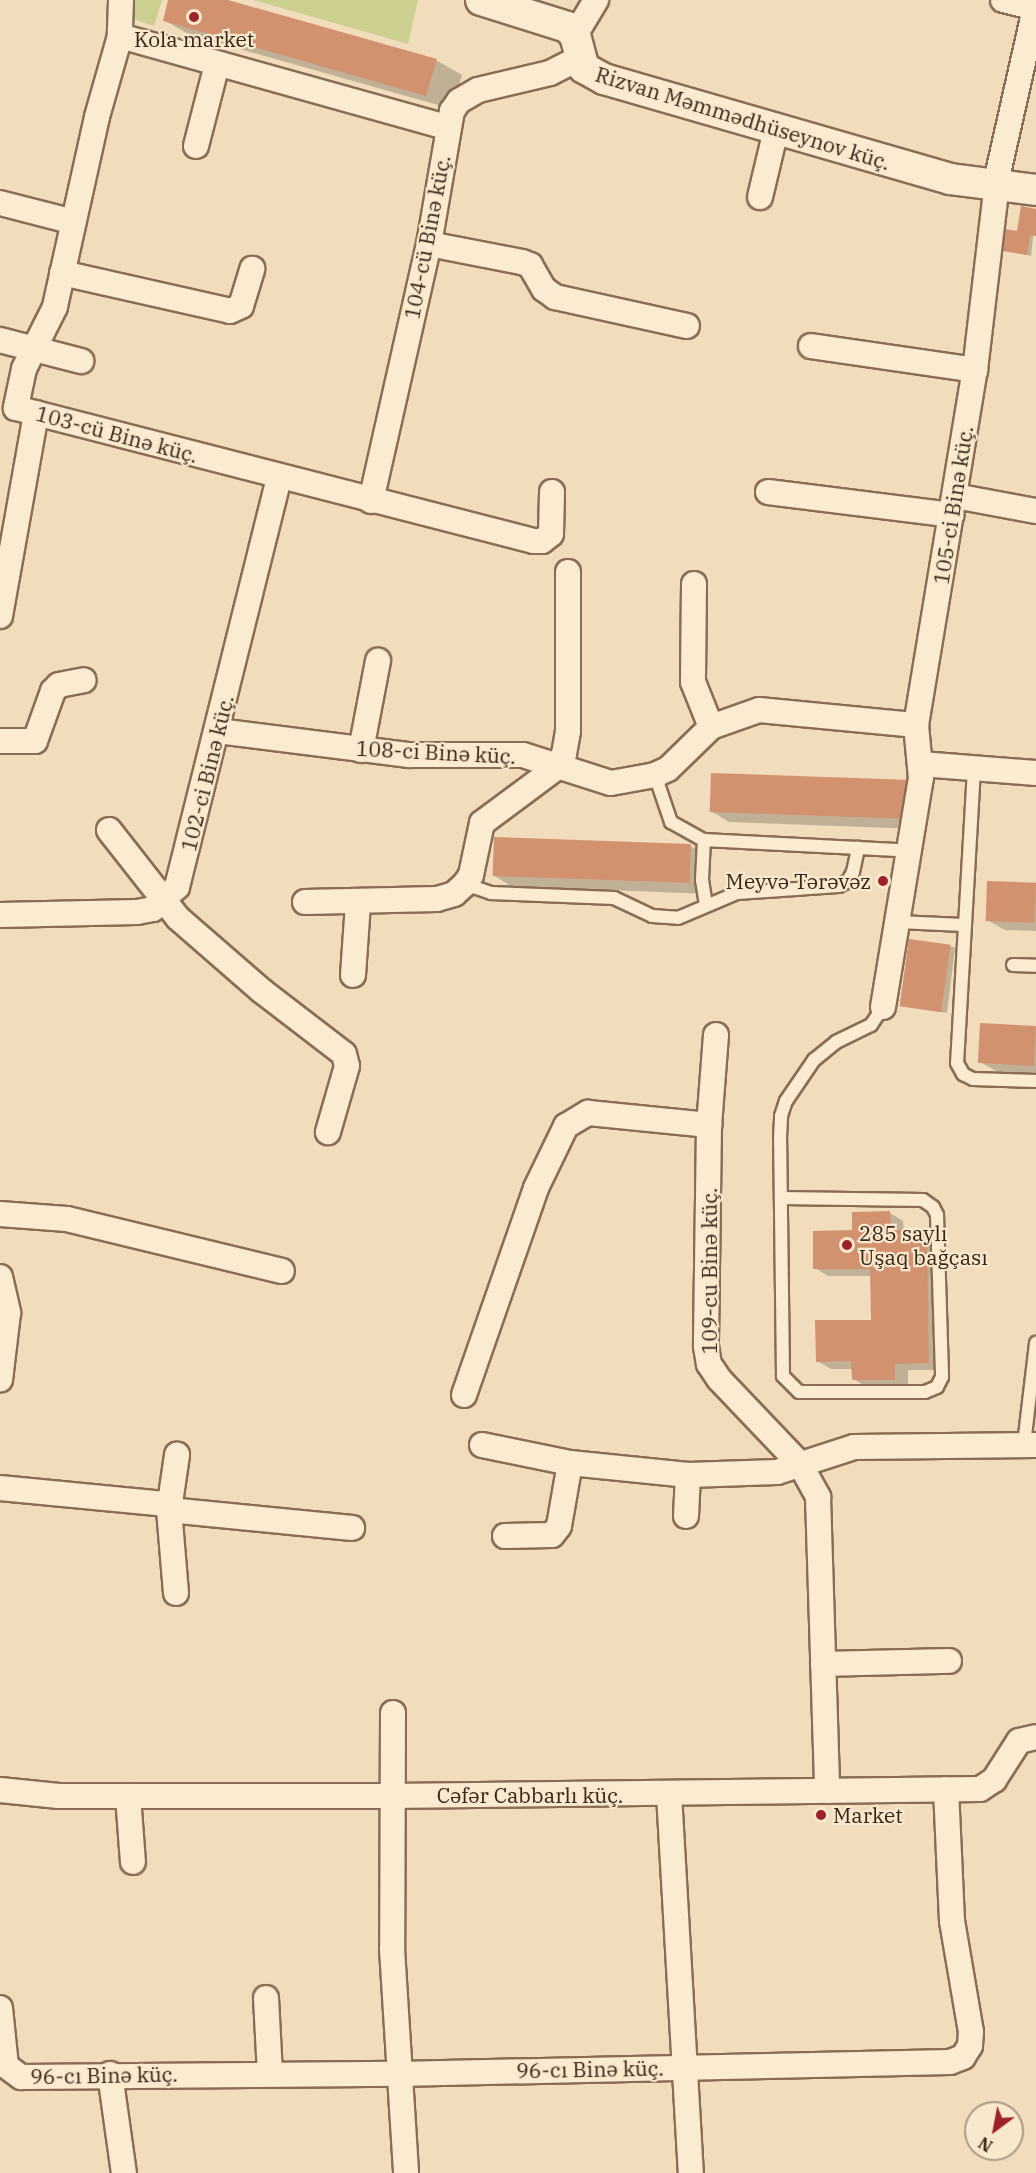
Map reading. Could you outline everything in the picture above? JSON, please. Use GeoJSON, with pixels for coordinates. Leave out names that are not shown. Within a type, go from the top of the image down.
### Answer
{"type":"FeatureCollection","features":[{"type":"Feature","properties":{"kind":"street","name":"103-cü Binə küç."},"geometry":{"type":"LineString","coordinates":[[121,0],[120,36],[55,307],[24,369],[18,409],[371,501],[543,541],[551,534],[552,492]]}},
{"type":"Feature","properties":{"kind":"street","name":"Rizvan Məmmədhüseynov küç."},"geometry":{"type":"LineString","coordinates":[[481,0],[557,22],[577,47],[584,68],[604,79],[950,179],[996,187],[1036,190]]}},
{"type":"Feature","properties":{"kind":"street"},"geometry":{"type":"LineString","coordinates":[[577,47],[596,0]]}},
{"type":"Feature","properties":{"kind":"street"},"geometry":{"type":"LineString","coordinates":[[1003,0],[1036,7]]}},
{"type":"Feature","properties":{"kind":"street","name":"105-ci Binə küç."},"geometry":{"type":"LineString","coordinates":[[883,1006],[911,851],[921,764],[916,725],[975,370],[996,187],[1036,7]]}},
{"type":"Feature","properties":{"kind":"street"},"geometry":{"type":"LineString","coordinates":[[120,36],[447,128]]}},
{"type":"Feature","properties":{"kind":"street","name":"104-cü Binə küç."},"geometry":{"type":"LineString","coordinates":[[371,501],[429,244],[447,128],[459,101],[478,90],[550,74],[577,47]]}},
{"type":"Feature","properties":{"kind":"street"},"geometry":{"type":"LineString","coordinates":[[196,146],[217,64]]}},
{"type":"Feature","properties":{"kind":"street"},"geometry":{"type":"LineString","coordinates":[[760,197],[776,130]]}},
{"type":"Feature","properties":{"kind":"street"},"geometry":{"type":"LineString","coordinates":[[0,203],[74,222]]}},
{"type":"Feature","properties":{"kind":"street"},"geometry":{"type":"LineString","coordinates":[[429,244],[530,265],[544,289],[555,297],[687,326]]}},
{"type":"Feature","properties":{"kind":"street"},"geometry":{"type":"LineString","coordinates":[[62,273],[230,311],[241,306],[252,269]]}},
{"type":"Feature","properties":{"kind":"street"},"geometry":{"type":"LineString","coordinates":[[0,340],[81,361]]}},
{"type":"Feature","properties":{"kind":"street"},"geometry":{"type":"LineString","coordinates":[[811,346],[975,370]]}},
{"type":"Feature","properties":{"kind":"street"},"geometry":{"type":"LineString","coordinates":[[0,616],[18,409]]}},
{"type":"Feature","properties":{"kind":"street","name":"102-ci Binə küç."},"geometry":{"type":"LineString","coordinates":[[164,902],[177,887],[182,872],[279,477]]}},
{"type":"Feature","properties":{"kind":"street"},"geometry":{"type":"LineString","coordinates":[[768,492],[1036,511]]}},
{"type":"Feature","properties":{"kind":"street"},"geometry":{"type":"LineString","coordinates":[[305,902],[358,904],[437,899],[454,894],[465,884],[471,875],[482,823],[556,768],[568,731],[568,572]]}},
{"type":"Feature","properties":{"kind":"street"},"geometry":{"type":"LineString","coordinates":[[694,584],[693,682],[711,728]]}},
{"type":"Feature","properties":{"kind":"street"},"geometry":{"type":"LineString","coordinates":[[361,750],[378,661]]}},
{"type":"Feature","properties":{"kind":"street"},"geometry":{"type":"LineString","coordinates":[[0,741],[35,741],[53,691],[59,685],[84,680]]}},
{"type":"Feature","properties":{"kind":"street","name":"108-ci Binə küç."},"geometry":{"type":"LineString","coordinates":[[218,731],[409,755],[502,753],[523,755],[556,768],[611,783],[655,775],[668,769],[711,728],[759,710],[916,725]]}},
{"type":"Feature","properties":{"kind":"street"},"geometry":{"type":"LineString","coordinates":[[921,764],[1036,773]]}},
{"type":"Feature","properties":{"kind":"street"},"geometry":{"type":"LineString","coordinates":[[109,830],[164,902],[262,991],[344,1054],[347,1066],[328,1132]]}},
{"type":"Feature","properties":{"kind":"street"},"geometry":{"type":"LineString","coordinates":[[0,915],[137,912],[164,902]]}},
{"type":"Feature","properties":{"kind":"street"},"geometry":{"type":"LineString","coordinates":[[353,975],[358,904]]}},
{"type":"Feature","properties":{"kind":"street","name":"109-cu Binə küç."},"geometry":{"type":"LineString","coordinates":[[716,1035],[709,1125],[706,1346],[709,1364],[800,1464],[818,1497],[827,1791]]}},
{"type":"Feature","properties":{"kind":"street"},"geometry":{"type":"LineString","coordinates":[[464,1395],[536,1188],[566,1126],[588,1113],[709,1125]]}},
{"type":"Feature","properties":{"kind":"street"},"geometry":{"type":"LineString","coordinates":[[0,1214],[67,1219],[282,1271]]}},
{"type":"Feature","properties":{"kind":"street"},"geometry":{"type":"LineString","coordinates":[[0,1375],[7,1336],[2,1292]]}},
{"type":"Feature","properties":{"kind":"street"},"geometry":{"type":"LineString","coordinates":[[482,1445],[570,1463],[688,1475],[759,1474],[854,1448],[1030,1445]]}},
{"type":"Feature","properties":{"kind":"street"},"geometry":{"type":"LineString","coordinates":[[176,1593],[169,1510],[177,1455]]}},
{"type":"Feature","properties":{"kind":"street"},"geometry":{"type":"LineString","coordinates":[[505,1536],[552,1535],[559,1526],[570,1463]]}},
{"type":"Feature","properties":{"kind":"street"},"geometry":{"type":"LineString","coordinates":[[686,1516],[688,1475]]}},
{"type":"Feature","properties":{"kind":"street"},"geometry":{"type":"LineString","coordinates":[[0,1488],[166,1504],[169,1510]]}},
{"type":"Feature","properties":{"kind":"street"},"geometry":{"type":"LineString","coordinates":[[169,1510],[352,1528]]}},
{"type":"Feature","properties":{"kind":"street"},"geometry":{"type":"LineString","coordinates":[[823,1664],[949,1661]]}},
{"type":"Feature","properties":{"kind":"street"},"geometry":{"type":"LineString","coordinates":[[393,1713],[391,1796],[398,2074],[406,2173]]}},
{"type":"Feature","properties":{"kind":"street","name":"Cəfər Cabbarlı küç."},"geometry":{"type":"LineString","coordinates":[[0,1790],[23,1795],[391,1796],[946,1789],[988,1785],[1018,1741],[1036,1737]]}},
{"type":"Feature","properties":{"kind":"street","name":"96-cı Binə küç."},"geometry":{"type":"LineString","coordinates":[[0,2008],[4,2058],[14,2074],[398,2074],[950,2062],[963,2057],[970,2046],[970,2032],[952,1922],[946,1789]]}},
{"type":"Feature","properties":{"kind":"street"},"geometry":{"type":"LineString","coordinates":[[669,1794],[691,2173]]}},
{"type":"Feature","properties":{"kind":"street"},"geometry":{"type":"LineString","coordinates":[[128,1796],[133,1862]]}},
{"type":"Feature","properties":{"kind":"street"},"geometry":{"type":"LineString","coordinates":[[266,1998],[270,2074]]}},
{"type":"Feature","properties":{"kind":"street"},"geometry":{"type":"LineString","coordinates":[[111,2074],[124,2173]]}},
{"type":"Feature","properties":{"kind":"lane"},"geometry":{"type":"LineString","coordinates":[[974,769],[963,925],[957,1063],[963,1074],[973,1079],[1036,1081]]}},
{"type":"Feature","properties":{"kind":"lane"},"geometry":{"type":"LineString","coordinates":[[655,775],[671,822],[704,840],[911,851]]}},
{"type":"Feature","properties":{"kind":"lane"},"geometry":{"type":"LineString","coordinates":[[704,840],[702,880],[706,906]]}},
{"type":"Feature","properties":{"kind":"lane"},"geometry":{"type":"LineString","coordinates":[[465,884],[491,893],[614,898],[652,916],[691,915],[737,893],[839,886],[848,881],[853,872],[858,848]]}},
{"type":"Feature","properties":{"kind":"lane"},"geometry":{"type":"LineString","coordinates":[[898,922],[963,925]]}},
{"type":"Feature","properties":{"kind":"lane"},"geometry":{"type":"LineString","coordinates":[[1013,965],[1036,966]]}},
{"type":"Feature","properties":{"kind":"lane"},"geometry":{"type":"LineString","coordinates":[[781,1198],[923,1200],[933,1207],[938,1215],[942,1377],[937,1388],[925,1392],[799,1392],[789,1385],[783,1376],[780,1138],[786,1101],[814,1060],[836,1042],[871,1025],[883,1006]]}},
{"type":"Feature","properties":{"kind":"lane"},"geometry":{"type":"LineString","coordinates":[[1030,1445],[1036,1343]]}},
{"type":"Feature","properties":{"kind":"green space"},"geometry":{"type":"Polygon","coordinates":[[[131,0],[162,0],[154,26],[136,20],[131,0]]]}},
{"type":"Feature","properties":{"kind":"green space"},"geometry":{"type":"Polygon","coordinates":[[[253,0],[418,0],[408,44],[253,0]]]}},
{"type":"Feature","properties":{"kind":"building"},"geometry":{"type":"Polygon","coordinates":[[[168,0],[228,0],[437,59],[426,96],[163,21],[168,0]]]}},
{"type":"Feature","properties":{"kind":"building"},"geometry":{"type":"Polygon","coordinates":[[[1021,206],[1036,209],[1036,236],[1030,235],[1027,255],[1003,251],[1006,229],[1017,231],[1021,206]]]}},
{"type":"Feature","properties":{"kind":"building"},"geometry":{"type":"Polygon","coordinates":[[[711,773],[906,780],[905,819],[710,812],[711,773]]]}},
{"type":"Feature","properties":{"kind":"building"},"geometry":{"type":"Polygon","coordinates":[[[494,837],[691,844],[690,883],[493,876],[494,837]]]}},
{"type":"Feature","properties":{"kind":"building"},"geometry":{"type":"Polygon","coordinates":[[[987,881],[1036,883],[1035,923],[986,921],[987,881]]]}},
{"type":"Feature","properties":{"kind":"building"},"geometry":{"type":"Polygon","coordinates":[[[909,939],[951,945],[941,1012],[900,1006],[909,939]]]}},
{"type":"Feature","properties":{"kind":"building"},"geometry":{"type":"Polygon","coordinates":[[[980,1023],[1036,1026],[1034,1066],[978,1063],[980,1023]]]}},
{"type":"Feature","properties":{"kind":"building"},"geometry":{"type":"Polygon","coordinates":[[[890,1211],[891,1230],[927,1230],[929,1363],[895,1364],[895,1380],[852,1380],[851,1361],[816,1362],[815,1320],[871,1320],[870,1269],[813,1269],[813,1231],[852,1230],[852,1212],[890,1211]]]}},
{"type":"Feature","properties":{"kind":"place","name":"Kola market"},"geometry":{"type":"Point","coordinates":[194,17]}},
{"type":"Feature","properties":{"kind":"place","name":"Meyvə Tərəvəz"},"geometry":{"type":"Point","coordinates":[883,881]}},
{"type":"Feature","properties":{"kind":"place","name":"285 saylı Uşaq bağçası"},"geometry":{"type":"Point","coordinates":[847,1245]}},
{"type":"Feature","properties":{"kind":"place","name":"Market"},"geometry":{"type":"Point","coordinates":[821,1815]}}]}
